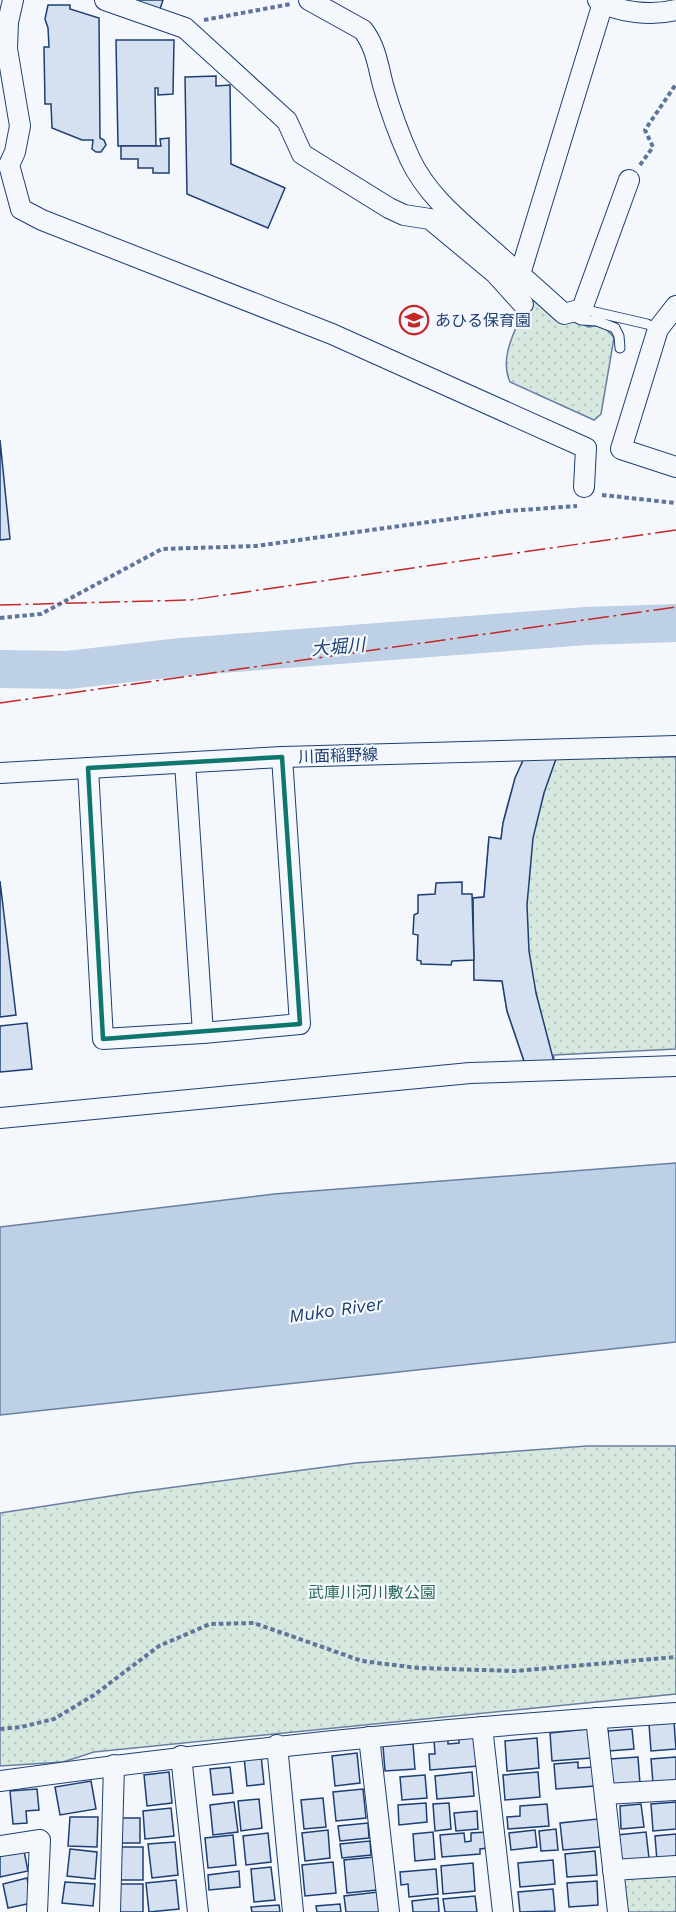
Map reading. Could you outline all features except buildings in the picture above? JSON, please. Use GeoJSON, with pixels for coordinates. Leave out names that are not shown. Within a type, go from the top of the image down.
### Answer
{"type":"FeatureCollection","features":[{"type":"Feature","properties":{"kind":"street"},"geometry":{"type":"LineString","coordinates":[[13,0],[8,22],[7,49],[20,126],[15,152],[4,168],[21,209],[42,220],[332,334],[586,448],[591,491]]}},
{"type":"Feature","properties":{"kind":"street"},"geometry":{"type":"LineString","coordinates":[[105,0],[185,28],[287,121],[302,154],[389,208],[404,215],[430,219],[495,273],[523,304]]}},
{"type":"Feature","properties":{"kind":"street"},"geometry":{"type":"LineString","coordinates":[[302,1],[363,30],[370,38],[392,113],[418,173],[432,194],[462,224],[564,314],[582,309],[629,180]]}},
{"type":"Feature","properties":{"kind":"street"},"geometry":{"type":"LineString","coordinates":[[520,274],[600,2],[642,14],[676,10]]}},
{"type":"Feature","properties":{"kind":"street"},"geometry":{"type":"LineString","coordinates":[[676,305],[658,329],[621,448],[676,467]]}},
{"type":"Feature","properties":{"kind":"street","name":"川面稲野線"},"geometry":{"type":"LineString","coordinates":[[0,773],[282,757],[676,746]]}},
{"type":"Feature","properties":{"kind":"street"},"geometry":{"type":"LineString","coordinates":[[88,768],[103,1039],[300,1024],[282,757]]}},
{"type":"Feature","properties":{"kind":"street"},"geometry":{"type":"LineString","coordinates":[[184,763],[203,1033]]}},
{"type":"Feature","properties":{"kind":"street"},"geometry":{"type":"LineString","coordinates":[[0,1118],[470,1074],[676,1066]]}},
{"type":"Feature","properties":{"kind":"street"},"geometry":{"type":"LineString","coordinates":[[0,1781],[277,1745],[676,1713]]}},
{"type":"Feature","properties":{"kind":"street"},"geometry":{"type":"LineString","coordinates":[[596,1718],[618,1912]]}},
{"type":"Feature","properties":{"kind":"street"},"geometry":{"type":"LineString","coordinates":[[482,1727],[503,1912]]}},
{"type":"Feature","properties":{"kind":"street"},"geometry":{"type":"LineString","coordinates":[[369,1737],[389,1912]]}},
{"type":"Feature","properties":{"kind":"street"},"geometry":{"type":"LineString","coordinates":[[277,1745],[293,1912]]}},
{"type":"Feature","properties":{"kind":"street"},"geometry":{"type":"LineString","coordinates":[[181,1756],[198,1912]]}},
{"type":"Feature","properties":{"kind":"street"},"geometry":{"type":"LineString","coordinates":[[110,1912],[114,1765]]}},
{"type":"Feature","properties":{"kind":"street"},"geometry":{"type":"LineString","coordinates":[[605,1794],[676,1790]]}},
{"type":"Feature","properties":{"kind":"street"},"geometry":{"type":"LineString","coordinates":[[0,1846],[40,1840],[37,1912]]}},
{"type":"Feature","properties":{"kind":"street"},"geometry":{"type":"LineString","coordinates":[[613,1870],[676,1866]]}},
{"type":"Feature","properties":{"kind":"lane"},"geometry":{"type":"LineString","coordinates":[[620,348],[619,336],[615,328],[597,321],[581,320],[575,317],[582,309],[647,324],[658,329]]}},
{"type":"Feature","properties":{"kind":"path"},"geometry":{"type":"LineString","coordinates":[[185,28],[189,22],[302,1]]}},
{"type":"Feature","properties":{"kind":"path"},"geometry":{"type":"LineString","coordinates":[[629,180],[652,147],[645,130],[676,84]]}},
{"type":"Feature","properties":{"kind":"path"},"geometry":{"type":"LineString","coordinates":[[591,491],[676,503]]}},
{"type":"Feature","properties":{"kind":"path"},"geometry":{"type":"LineString","coordinates":[[0,618],[41,614],[162,549],[256,546],[508,511],[577,506]]}},
{"type":"Feature","properties":{"kind":"path"},"geometry":{"type":"LineString","coordinates":[[0,1729],[21,1727],[54,1719],[94,1695],[159,1646],[210,1624],[254,1623],[362,1660],[418,1668],[515,1671],[676,1657]]}},
{"type":"Feature","properties":{"kind":"highlighted area"},"geometry":{"type":"Polygon","coordinates":[[[282,757],[300,1024],[103,1039],[88,768],[282,757]]]}},
{"type":"Feature","properties":{"kind":"green space"},"geometry":{"type":"Polygon","coordinates":[[[533,299],[588,327],[603,328],[614,338],[601,414],[594,420],[510,382],[506,361],[508,351],[528,300],[533,299]]]}},
{"type":"Feature","properties":{"kind":"green space"},"geometry":{"type":"Polygon","coordinates":[[[525,756],[676,757],[676,1049],[554,1055],[554,1062],[525,1064],[507,1011],[502,981],[474,980],[473,898],[484,897],[489,837],[501,839],[510,796],[525,756]]]}},
{"type":"Feature","properties":{"kind":"green space","name":"武庫川河川敷公園"},"geometry":{"type":"Polygon","coordinates":[[[587,1446],[676,1446],[676,1694],[94,1752],[63,1762],[0,1766],[0,1513],[356,1463],[587,1446]]]}},
{"type":"Feature","properties":{"kind":"green space"},"geometry":{"type":"Polygon","coordinates":[[[676,1876],[676,1912],[627,1912],[623,1879],[676,1876]]]}},
{"type":"Feature","properties":{"kind":"water","name":"Muko River"},"geometry":{"type":"Polygon","coordinates":[[[676,1163],[676,1342],[0,1415],[0,1227],[274,1194],[676,1163]]]}},
{"type":"Feature","properties":{"kind":"waterway","name":"大堀川"},"geometry":{"type":"LineString","coordinates":[[0,669],[68,670],[182,657],[586,626],[676,623]]}},
{"type":"Feature","properties":{"kind":"power"},"geometry":{"type":"LineString","coordinates":[[0,605],[190,600],[676,530]]}},
{"type":"Feature","properties":{"kind":"power"},"geometry":{"type":"LineString","coordinates":[[0,703],[676,607]]}},
{"type":"Feature","properties":{"kind":"place","name":"あひる保育園"},"geometry":{"type":"Point","coordinates":[414,320]}}]}
